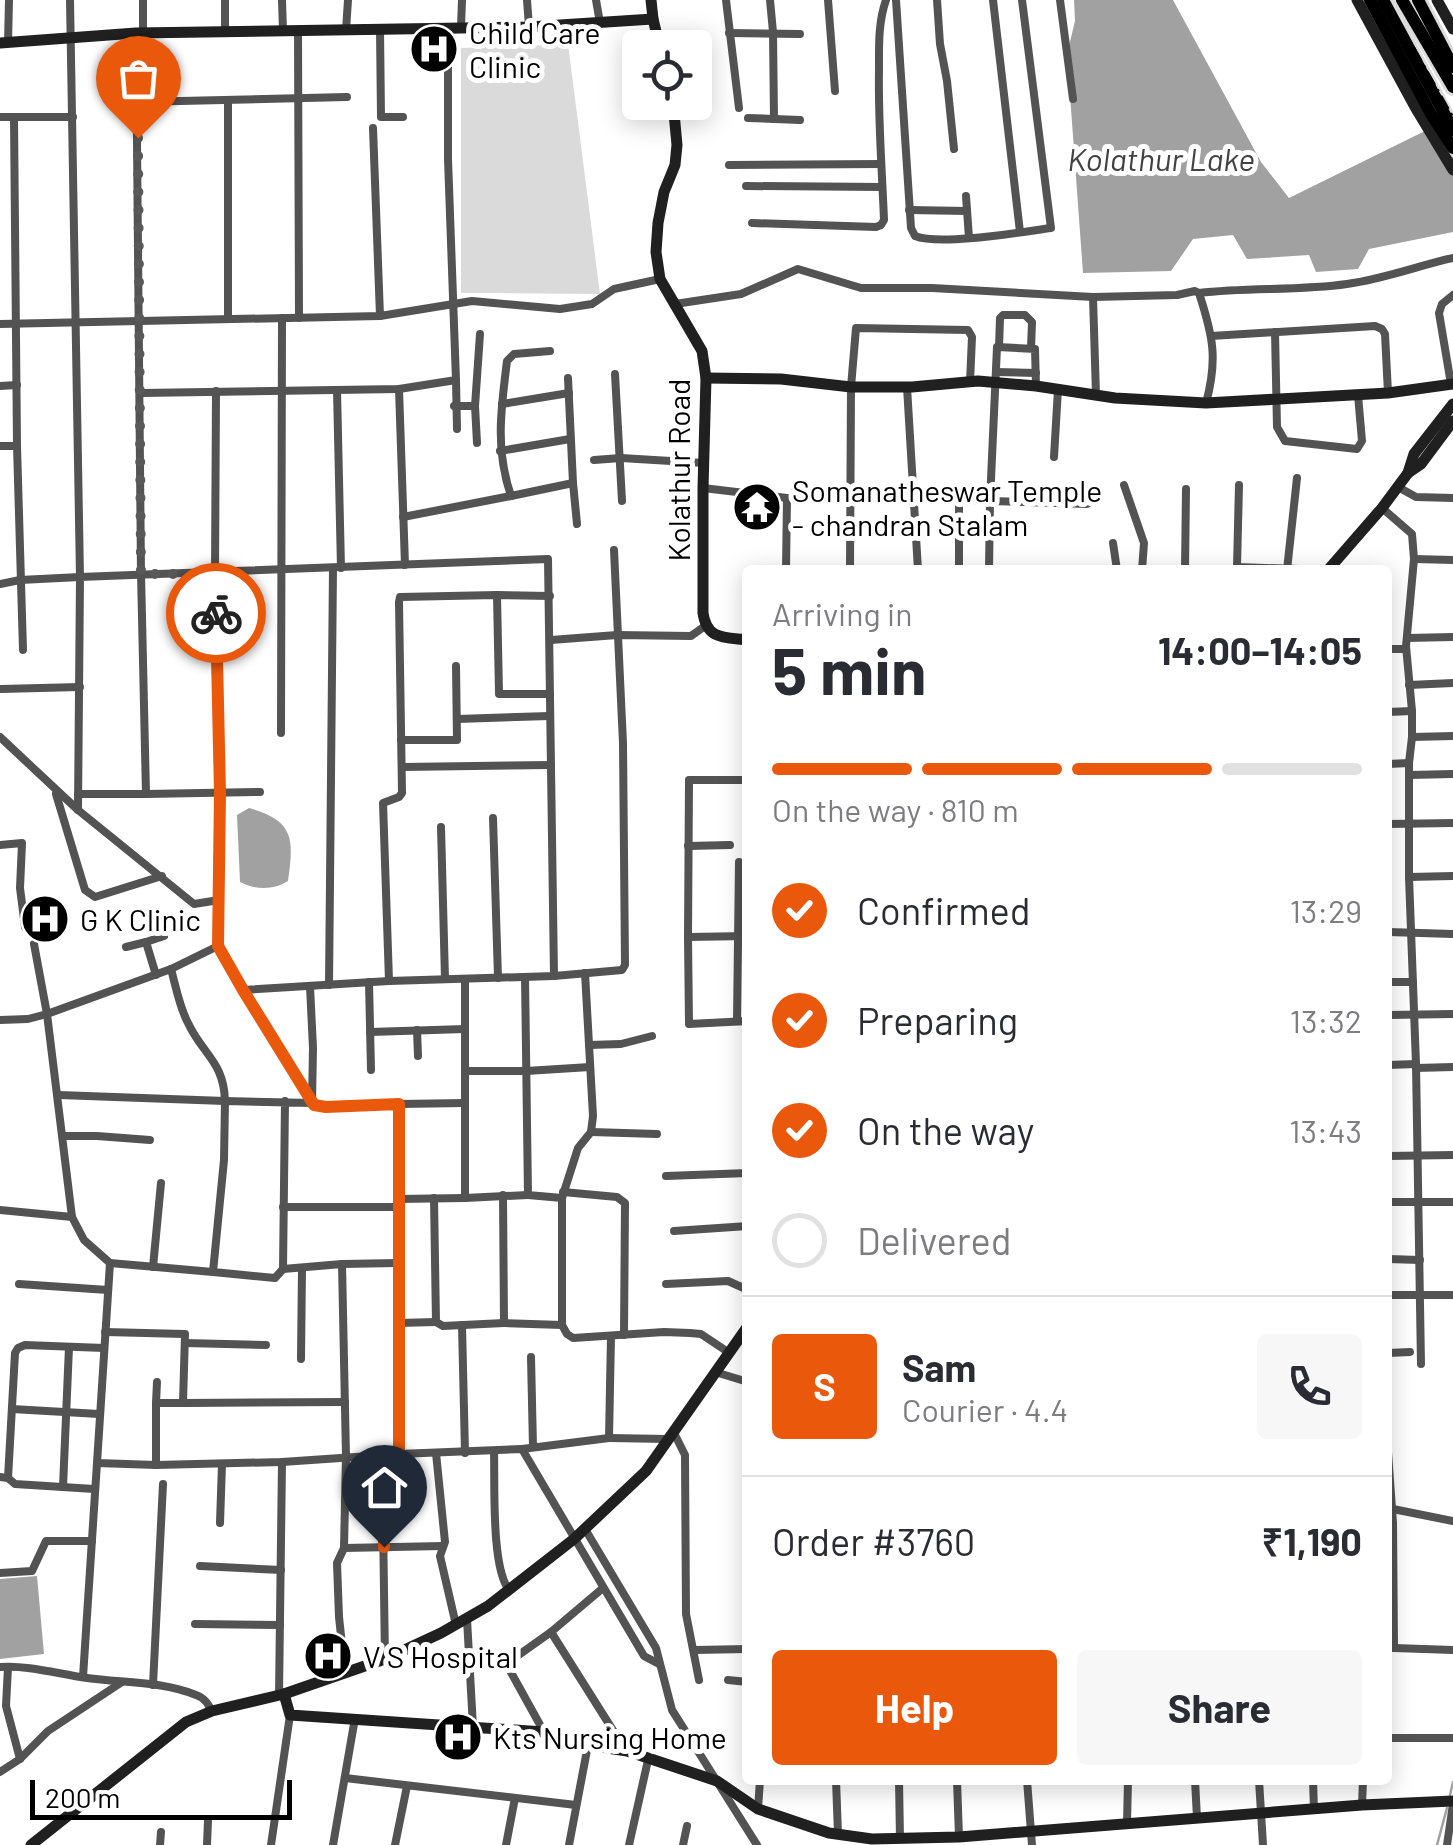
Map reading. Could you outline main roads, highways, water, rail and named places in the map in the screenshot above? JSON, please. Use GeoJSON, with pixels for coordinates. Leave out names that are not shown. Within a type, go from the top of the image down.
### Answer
{"type":"FeatureCollection","features":[{"type":"Feature","properties":{"kind":"main road"},"geometry":{"type":"LineString","coordinates":[[651,0],[656,30]]}},
{"type":"Feature","properties":{"kind":"main road"},"geometry":{"type":"LineString","coordinates":[[1358,0],[1453,170]]}},
{"type":"Feature","properties":{"kind":"main road"},"geometry":{"type":"LineString","coordinates":[[1370,0],[1430,114],[1453,148]]}},
{"type":"Feature","properties":{"kind":"main road"},"geometry":{"type":"LineString","coordinates":[[1383,0],[1453,130]]}},
{"type":"Feature","properties":{"kind":"main road"},"geometry":{"type":"LineString","coordinates":[[1402,0],[1453,87]]}},
{"type":"Feature","properties":{"kind":"main road"},"geometry":{"type":"LineString","coordinates":[[1418,0],[1453,67]]}},
{"type":"Feature","properties":{"kind":"main road"},"geometry":{"type":"LineString","coordinates":[[1437,0],[1453,29]]}},
{"type":"Feature","properties":{"kind":"main road"},"geometry":{"type":"LineString","coordinates":[[4,43],[140,33],[529,27],[653,19]]}},
{"type":"Feature","properties":{"kind":"main road","name":"Kolathur Road"},"geometry":{"type":"LineString","coordinates":[[675,120],[675,165],[664,192],[656,252],[660,279],[702,351],[706,378],[705,626],[716,636],[742,639]]}},
{"type":"Feature","properties":{"kind":"main road"},"geometry":{"type":"LineString","coordinates":[[706,378],[908,387],[1016,375],[1058,389],[1096,395],[1206,404],[1388,394],[1452,384]]}},
{"type":"Feature","properties":{"kind":"main road"},"geometry":{"type":"LineString","coordinates":[[1332,565],[1398,487],[1414,454],[1453,404]]}},
{"type":"Feature","properties":{"kind":"main road"},"geometry":{"type":"LineString","coordinates":[[1408,473],[1421,464],[1453,421]]}},
{"type":"Feature","properties":{"kind":"main road"},"geometry":{"type":"LineString","coordinates":[[32,1845],[186,1722],[386,1659],[462,1622],[509,1590],[574,1539],[646,1471],[742,1334]]}},
{"type":"Feature","properties":{"kind":"main road"},"geometry":{"type":"LineString","coordinates":[[281,1695],[290,1714],[544,1732],[626,1752],[716,1781],[758,1809],[832,1837],[872,1842],[1031,1838],[1127,1823],[1450,1802]]}},
{"type":"Feature","properties":{"kind":"water","name":"Kolathur Lake"},"geometry":{"type":"Polygon","coordinates":[[[1074,0],[1173,0],[1261,162],[1289,198],[1431,128],[1453,157],[1453,232],[1369,249],[1358,269],[1316,272],[1309,255],[1247,259],[1233,235],[1193,239],[1171,271],[1083,273],[1067,54],[1075,21],[1074,0]]]}},
{"type":"Feature","properties":{"kind":"water"},"geometry":{"type":"Polygon","coordinates":[[[249,808],[275,819],[288,833],[290,866],[288,881],[283,884],[264,888],[240,882],[237,815],[249,808]]]}},
{"type":"Feature","properties":{"kind":"water"},"geometry":{"type":"Polygon","coordinates":[[[37,1576],[44,1654],[0,1659],[0,1579],[37,1576]]]}},
{"type":"Feature","properties":{"kind":"waterway"},"geometry":{"type":"LineString","coordinates":[[1450,1795],[1453,1782]]}},
{"type":"Feature","properties":{"kind":"waterway"},"geometry":{"type":"LineString","coordinates":[[1437,1845],[1447,1808]]}},
{"type":"Feature","properties":{"kind":"railway"},"geometry":{"type":"LineString","coordinates":[[1387,0],[1453,117]]}},
{"type":"Feature","properties":{"kind":"place","name":"Child Care Clinic"},"geometry":{"type":"Point","coordinates":[434,49]}},
{"type":"Feature","properties":{"kind":"place","name":"Somanatheswar Temple - chandran Stalam"},"geometry":{"type":"Point","coordinates":[757,507]}},
{"type":"Feature","properties":{"kind":"place","name":"G K Clinic"},"geometry":{"type":"Point","coordinates":[45,919]}},
{"type":"Feature","properties":{"kind":"place","name":"V S Hospital"},"geometry":{"type":"Point","coordinates":[328,1656]}},
{"type":"Feature","properties":{"kind":"place","name":"Kts Nursing Home"},"geometry":{"type":"Point","coordinates":[458,1737]}}]}
